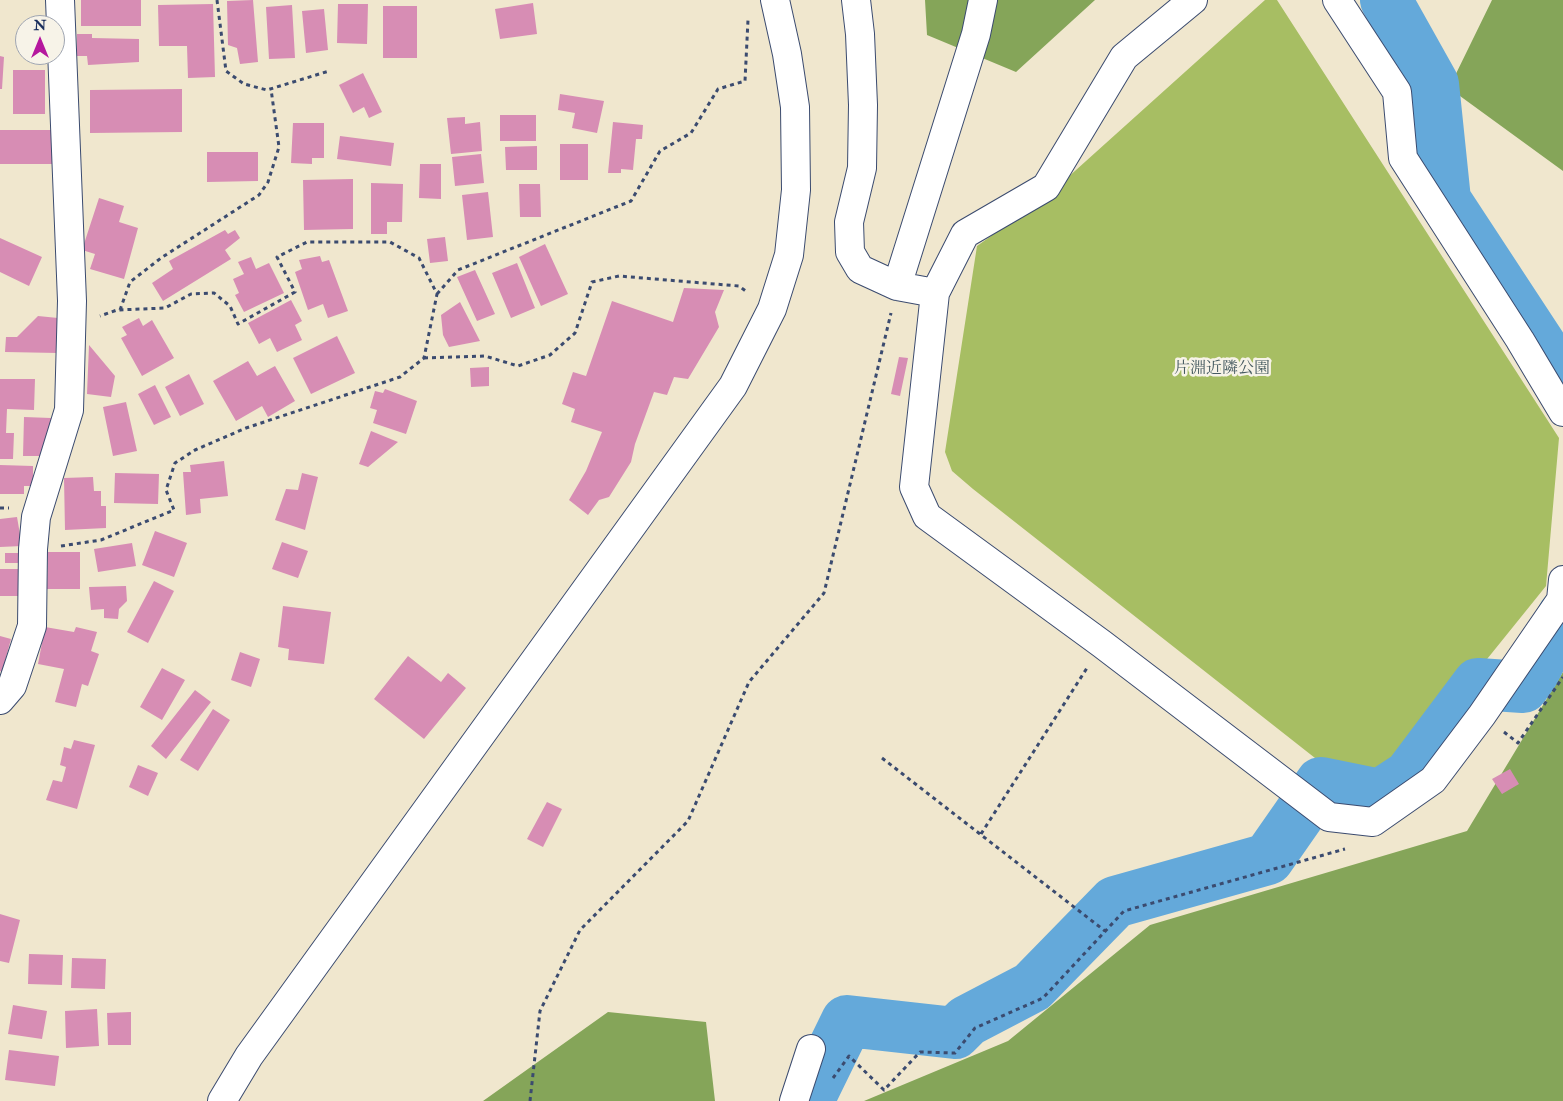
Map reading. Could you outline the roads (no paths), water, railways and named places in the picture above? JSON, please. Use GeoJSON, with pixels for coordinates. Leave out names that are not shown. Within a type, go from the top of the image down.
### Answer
{"type":"FeatureCollection","features":[{"type":"Feature","properties":{"kind":"street"},"geometry":{"type":"LineString","coordinates":[[0,700],[12,686],[32,626],[33,549],[36,518],[69,410],[72,301],[60,0]]}},
{"type":"Feature","properties":{"kind":"street"},"geometry":{"type":"LineString","coordinates":[[222,1101],[249,1056],[733,386],[772,309],[788,255],[796,190],[795,107],[787,54],[775,0]]}},
{"type":"Feature","properties":{"kind":"street"},"geometry":{"type":"LineString","coordinates":[[856,0],[860,34],[863,105],[862,168],[849,222],[850,252],[860,269],[897,286],[935,293]]}},
{"type":"Feature","properties":{"kind":"street"},"geometry":{"type":"LineString","coordinates":[[897,286],[976,34],[983,0]]}},
{"type":"Feature","properties":{"kind":"street"},"geometry":{"type":"LineString","coordinates":[[1194,0],[1124,57],[1046,186],[965,234],[935,293],[914,486],[927,516],[1102,644],[1329,817],[1373,822],[1433,780],[1482,715],[1561,600],[1563,580]]}},
{"type":"Feature","properties":{"kind":"street"},"geometry":{"type":"LineString","coordinates":[[1338,0],[1397,92],[1403,158],[1520,340],[1563,412]]}},
{"type":"Feature","properties":{"kind":"street"},"geometry":{"type":"LineString","coordinates":[[794,1101],[811,1049]]}},
{"type":"Feature","properties":{"kind":"waterway"},"geometry":{"type":"LineString","coordinates":[[1386,0],[1433,84],[1445,200],[1563,380]]}},
{"type":"Feature","properties":{"kind":"waterway"},"geometry":{"type":"LineString","coordinates":[[808,1101],[847,1021],[955,1033],[967,1021],[1032,987],[1115,902],[1268,859],[1321,783],[1380,795],[1409,776],[1478,684],[1523,687],[1533,673],[1563,616]]}},
{"type":"Feature","properties":{"kind":"park label","name":"片淵近隣公園"},"geometry":{"type":"Point","coordinates":[1222,370]}}]}
